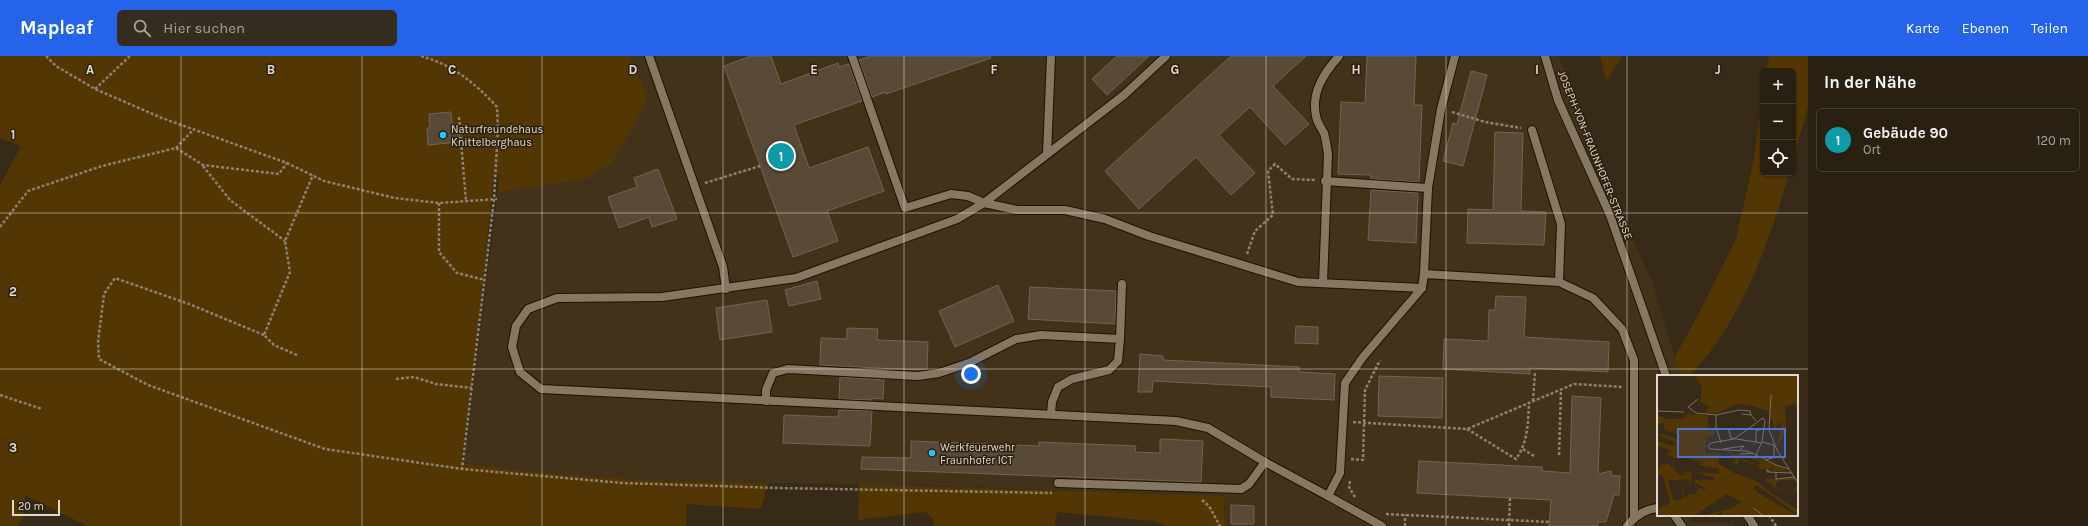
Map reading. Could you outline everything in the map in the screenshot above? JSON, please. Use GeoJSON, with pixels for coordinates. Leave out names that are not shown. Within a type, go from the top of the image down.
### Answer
{"type":"FeatureCollection","features":[{"type":"Feature","properties":{"kind":"street"},"geometry":{"type":"LineString","coordinates":[[649,56],[722,267],[726,289]]}},
{"type":"Feature","properties":{"kind":"street"},"geometry":{"type":"LineString","coordinates":[[852,56],[905,208],[951,194],[968,196],[984,203],[1017,210],[1065,210],[1105,219],[1149,236],[1298,282],[1422,288]]}},
{"type":"Feature","properties":{"kind":"street"},"geometry":{"type":"LineString","coordinates":[[1048,154],[1051,56]]}},
{"type":"Feature","properties":{"kind":"street"},"geometry":{"type":"LineString","coordinates":[[1166,56],[1124,95],[984,203],[957,219],[796,278],[662,297],[557,298],[528,309],[516,326],[512,347],[520,372],[541,389],[1176,421],[1208,428],[1265,462],[1382,526]]}},
{"type":"Feature","properties":{"kind":"street"},"geometry":{"type":"LineString","coordinates":[[1322,283],[1328,154],[1324,135],[1316,118],[1315,102],[1319,84],[1329,67],[1340,56]]}},
{"type":"Feature","properties":{"kind":"street"},"geometry":{"type":"LineString","coordinates":[[1328,496],[1340,473],[1345,383],[1363,357],[1422,288],[1428,188],[1440,109],[1455,56]]}},
{"type":"Feature","properties":{"kind":"street","name":"JOSEPH-VON-FRAUNHOFER-STRASSE"},"geometry":{"type":"LineString","coordinates":[[1546,56],[1549,75],[1558,100],[1610,215],[1666,375]]}},
{"type":"Feature","properties":{"kind":"street"},"geometry":{"type":"LineString","coordinates":[[1532,130],[1561,224],[1558,282]]}},
{"type":"Feature","properties":{"kind":"street"},"geometry":{"type":"LineString","coordinates":[[1326,181],[1428,188]]}},
{"type":"Feature","properties":{"kind":"street"},"geometry":{"type":"LineString","coordinates":[[1424,274],[1558,282],[1593,298],[1622,329],[1634,360],[1634,517]]}},
{"type":"Feature","properties":{"kind":"street"},"geometry":{"type":"LineString","coordinates":[[1052,414],[1052,402],[1058,386],[1072,379],[1109,370],[1118,361],[1122,284]]}},
{"type":"Feature","properties":{"kind":"street"},"geometry":{"type":"LineString","coordinates":[[766,401],[766,390],[773,373],[788,369],[918,376],[939,373],[969,363],[1016,339],[1041,335],[1120,339]]}},
{"type":"Feature","properties":{"kind":"street"},"geometry":{"type":"LineString","coordinates":[[1058,483],[1241,489],[1249,484],[1265,462]]}},
{"type":"Feature","properties":{"kind":"street"},"geometry":{"type":"LineString","coordinates":[[1627,526],[1634,517],[1651,508],[1657,508]]}},
{"type":"Feature","properties":{"kind":"street"},"geometry":{"type":"LineString","coordinates":[[1675,516],[1682,526]]}},
{"type":"Feature","properties":{"kind":"street"},"geometry":{"type":"LineString","coordinates":[[1748,516],[1754,526]]}},
{"type":"Feature","properties":{"kind":"path"},"geometry":{"type":"LineString","coordinates":[[46,56],[56,66],[95,89],[193,129],[287,163],[324,181],[395,198],[439,203],[495,199]]}},
{"type":"Feature","properties":{"kind":"path"},"geometry":{"type":"LineString","coordinates":[[95,89],[130,56]]}},
{"type":"Feature","properties":{"kind":"path"},"geometry":{"type":"LineString","coordinates":[[421,56],[435,60],[461,73],[482,90],[497,106],[498,128],[495,199],[462,469]]}},
{"type":"Feature","properties":{"kind":"path"},"geometry":{"type":"LineString","coordinates":[[1440,109],[1485,122],[1532,130]]}},
{"type":"Feature","properties":{"kind":"path"},"geometry":{"type":"LineString","coordinates":[[459,117],[466,201]]}},
{"type":"Feature","properties":{"kind":"path"},"geometry":{"type":"LineString","coordinates":[[0,227],[28,191],[102,166],[176,148],[193,129]]}},
{"type":"Feature","properties":{"kind":"path"},"geometry":{"type":"LineString","coordinates":[[176,148],[203,165],[230,200],[285,241]]}},
{"type":"Feature","properties":{"kind":"path"},"geometry":{"type":"LineString","coordinates":[[203,165],[279,174],[287,163]]}},
{"type":"Feature","properties":{"kind":"path"},"geometry":{"type":"LineString","coordinates":[[1243,264],[1255,231],[1273,215],[1268,172],[1275,164],[1292,180],[1326,181]]}},
{"type":"Feature","properties":{"kind":"path"},"geometry":{"type":"LineString","coordinates":[[695,186],[760,166]]}},
{"type":"Feature","properties":{"kind":"path"},"geometry":{"type":"LineString","coordinates":[[264,335],[290,272],[285,241],[312,175]]}},
{"type":"Feature","properties":{"kind":"path"},"geometry":{"type":"LineString","coordinates":[[439,203],[439,252],[457,273],[485,280]]}},
{"type":"Feature","properties":{"kind":"path"},"geometry":{"type":"LineString","coordinates":[[297,355],[274,345],[264,335],[189,304],[115,278],[104,294],[98,342],[99,359],[148,386],[325,449],[462,469],[623,483],[779,488],[1060,493]]}},
{"type":"Feature","properties":{"kind":"path"},"geometry":{"type":"LineString","coordinates":[[1350,466],[1350,459],[1363,460],[1365,390],[1380,360]]}},
{"type":"Feature","properties":{"kind":"path"},"geometry":{"type":"LineString","coordinates":[[1533,401],[1535,372]]}},
{"type":"Feature","properties":{"kind":"path"},"geometry":{"type":"LineString","coordinates":[[396,379],[414,377],[436,384],[472,388]]}},
{"type":"Feature","properties":{"kind":"path"},"geometry":{"type":"LineString","coordinates":[[1343,421],[1467,429],[1574,384],[1634,387]]}},
{"type":"Feature","properties":{"kind":"path"},"geometry":{"type":"LineString","coordinates":[[1559,455],[1561,390]]}},
{"type":"Feature","properties":{"kind":"path"},"geometry":{"type":"LineString","coordinates":[[0,395],[42,409]]}},
{"type":"Feature","properties":{"kind":"path"},"geometry":{"type":"LineString","coordinates":[[1467,429],[1516,460],[1523,449],[1528,430],[1529,402]]}},
{"type":"Feature","properties":{"kind":"path"},"geometry":{"type":"LineString","coordinates":[[1523,449],[1534,456]]}},
{"type":"Feature","properties":{"kind":"path"},"geometry":{"type":"LineString","coordinates":[[1350,473],[1350,487],[1354,496],[1360,499]]}},
{"type":"Feature","properties":{"kind":"path"},"geometry":{"type":"LineString","coordinates":[[1509,526],[1510,498]]}},
{"type":"Feature","properties":{"kind":"path"},"geometry":{"type":"LineString","coordinates":[[1194,499],[1202,500],[1208,506],[1220,526]]}},
{"type":"Feature","properties":{"kind":"path"},"geometry":{"type":"LineString","coordinates":[[1384,514],[1549,522]]}},
{"type":"Feature","properties":{"kind":"path"},"geometry":{"type":"LineString","coordinates":[[1405,515],[1405,526]]}},
{"type":"Feature","properties":{"kind":"path"},"geometry":{"type":"LineString","coordinates":[[1770,516],[1776,526]]}},
{"type":"Feature","properties":{"kind":"shaded area"},"geometry":{"type":"Polygon","coordinates":[[[0,56],[629,56],[648,98],[613,162],[585,179],[498,192],[499,174],[494,173],[478,329],[461,463],[546,473],[659,481],[768,483],[761,509],[687,504],[686,526],[87,526],[25,495],[23,517],[18,526],[0,526],[0,185],[21,146],[0,138],[0,56]]]}},
{"type":"Feature","properties":{"kind":"shaded area"},"geometry":{"type":"Polygon","coordinates":[[[507,56],[1559,56],[1603,176],[1652,281],[1680,375],[1657,375],[1657,516],[1690,516],[1690,522],[1733,523],[1734,526],[1225,526],[1224,496],[938,486],[659,481],[546,473],[464,463],[497,199],[507,56]]]}},
{"type":"Feature","properties":{"kind":"shaded area"},"geometry":{"type":"Polygon","coordinates":[[[1600,56],[1623,56],[1606,81],[1600,56]]]}},
{"type":"Feature","properties":{"kind":"shaded area"},"geometry":{"type":"Polygon","coordinates":[[[1769,56],[1808,56],[1808,107],[1796,149],[1796,68],[1767,68],[1769,56]]]}},
{"type":"Feature","properties":{"kind":"shaded area"},"geometry":{"type":"Polygon","coordinates":[[[1760,115],[1760,176],[1788,176],[1773,226],[1751,281],[1738,308],[1723,333],[1707,356],[1690,375],[1680,375],[1674,358],[1697,317],[1736,239],[1754,158],[1760,115]]]}},
{"type":"Feature","properties":{"kind":"shaded area"},"geometry":{"type":"Polygon","coordinates":[[[859,484],[1224,496],[1225,526],[1166,526],[1153,521],[1057,512],[1055,526],[934,526],[933,519],[926,512],[858,520],[859,484]]]}},
{"type":"Feature","properties":{"kind":"building"},"geometry":{"type":"Polygon","coordinates":[[[751,56],[771,56],[781,84],[838,63],[839,67],[849,64],[862,101],[794,125],[809,168],[868,147],[884,191],[827,211],[838,241],[793,257],[724,66],[751,56]]]}},
{"type":"Feature","properties":{"kind":"building"},"geometry":{"type":"Polygon","coordinates":[[[871,56],[990,56],[991,58],[886,94],[886,92],[872,97],[859,60],[871,56]]]}},
{"type":"Feature","properties":{"kind":"building"},"geometry":{"type":"Polygon","coordinates":[[[1117,56],[1149,56],[1107,95],[1092,79],[1117,56]]]}},
{"type":"Feature","properties":{"kind":"building"},"geometry":{"type":"Polygon","coordinates":[[[1231,56],[1306,56],[1273,86],[1309,124],[1285,145],[1250,107],[1219,135],[1255,173],[1231,195],[1196,157],[1139,209],[1105,171],[1231,56]]]}},
{"type":"Feature","properties":{"kind":"building"},"geometry":{"type":"Polygon","coordinates":[[[1367,56],[1416,56],[1414,105],[1422,105],[1419,182],[1371,179],[1371,175],[1338,174],[1341,102],[1365,103],[1367,56]]]}},
{"type":"Feature","properties":{"kind":"building"},"geometry":{"type":"Polygon","coordinates":[[[1471,71],[1487,75],[1463,166],[1443,161],[1453,123],[1457,124],[1471,71]]]}},
{"type":"Feature","properties":{"kind":"building","name":"Naturfreundehaus Knittelberghaus"},"geometry":{"type":"Polygon","coordinates":[[[451,112],[452,124],[458,124],[460,142],[428,145],[427,128],[430,128],[429,114],[451,112]]]}},
{"type":"Feature","properties":{"kind":"building"},"geometry":{"type":"Polygon","coordinates":[[[1495,132],[1523,133],[1521,211],[1546,212],[1544,245],[1467,243],[1468,209],[1493,210],[1495,132]]]}},
{"type":"Feature","properties":{"kind":"building"},"geometry":{"type":"Polygon","coordinates":[[[658,169],[677,219],[652,227],[649,217],[619,228],[608,197],[637,187],[634,178],[658,169]]]}},
{"type":"Feature","properties":{"kind":"building"},"geometry":{"type":"Polygon","coordinates":[[[1371,190],[1418,193],[1416,243],[1368,240],[1371,190]]]}},
{"type":"Feature","properties":{"kind":"building"},"geometry":{"type":"Polygon","coordinates":[[[817,281],[821,299],[789,306],[785,290],[817,281]]]}},
{"type":"Feature","properties":{"kind":"building"},"geometry":{"type":"Polygon","coordinates":[[[998,285],[1014,321],[955,347],[939,311],[998,285]]]}},
{"type":"Feature","properties":{"kind":"building"},"geometry":{"type":"Polygon","coordinates":[[[1030,287],[1116,291],[1115,324],[1028,319],[1030,287]]]}},
{"type":"Feature","properties":{"kind":"building"},"geometry":{"type":"Polygon","coordinates":[[[1496,296],[1526,297],[1524,337],[1609,342],[1608,372],[1530,368],[1530,374],[1443,369],[1444,339],[1488,341],[1489,310],[1495,310],[1496,296]]]}},
{"type":"Feature","properties":{"kind":"building"},"geometry":{"type":"Polygon","coordinates":[[[767,300],[772,332],[720,340],[716,308],[767,300]]]}},
{"type":"Feature","properties":{"kind":"building"},"geometry":{"type":"Polygon","coordinates":[[[1296,326],[1318,327],[1318,344],[1295,343],[1296,326]]]}},
{"type":"Feature","properties":{"kind":"building"},"geometry":{"type":"Polygon","coordinates":[[[847,328],[878,329],[877,340],[928,342],[927,369],[918,370],[820,365],[821,338],[847,339],[847,328]]]}},
{"type":"Feature","properties":{"kind":"building"},"geometry":{"type":"Polygon","coordinates":[[[1140,354],[1163,356],[1163,360],[1299,367],[1299,372],[1335,374],[1334,400],[1271,397],[1271,387],[1153,381],[1152,392],[1138,392],[1140,354]]]}},
{"type":"Feature","properties":{"kind":"building"},"geometry":{"type":"Polygon","coordinates":[[[1379,376],[1443,378],[1442,418],[1378,416],[1379,376]]]}},
{"type":"Feature","properties":{"kind":"building"},"geometry":{"type":"Polygon","coordinates":[[[840,377],[884,380],[883,399],[839,399],[840,377]]]}},
{"type":"Feature","properties":{"kind":"building"},"geometry":{"type":"Polygon","coordinates":[[[1572,396],[1601,398],[1598,474],[1611,471],[1612,476],[1620,476],[1619,495],[1614,495],[1606,522],[1598,522],[1598,526],[1549,526],[1551,500],[1417,493],[1419,461],[1542,467],[1542,471],[1570,473],[1572,396]]]}},
{"type":"Feature","properties":{"kind":"building"},"geometry":{"type":"Polygon","coordinates":[[[839,410],[872,411],[870,446],[783,443],[784,415],[838,417],[839,410]]]}},
{"type":"Feature","properties":{"kind":"building"},"geometry":{"type":"Polygon","coordinates":[[[1160,439],[1203,441],[1201,482],[861,469],[862,457],[911,458],[911,441],[1039,446],[1039,442],[1136,446],[1135,452],[1160,453],[1160,439]]]}},
{"type":"Feature","properties":{"kind":"building"},"geometry":{"type":"Polygon","coordinates":[[[1231,505],[1254,506],[1254,524],[1231,524],[1231,505]]]}},
{"type":"Feature","properties":{"kind":"place","name":"Naturfreundehaus Knittelberghaus"},"geometry":{"type":"Point","coordinates":[443,135]}},
{"type":"Feature","properties":{"kind":"place","name":"Gebäude 90"},"geometry":{"type":"Point","coordinates":[781,156]}},
{"type":"Feature","properties":{"kind":"place","name":"Werkfeuerwehr Fraunhofer ICT"},"geometry":{"type":"Point","coordinates":[932,453]}}]}
